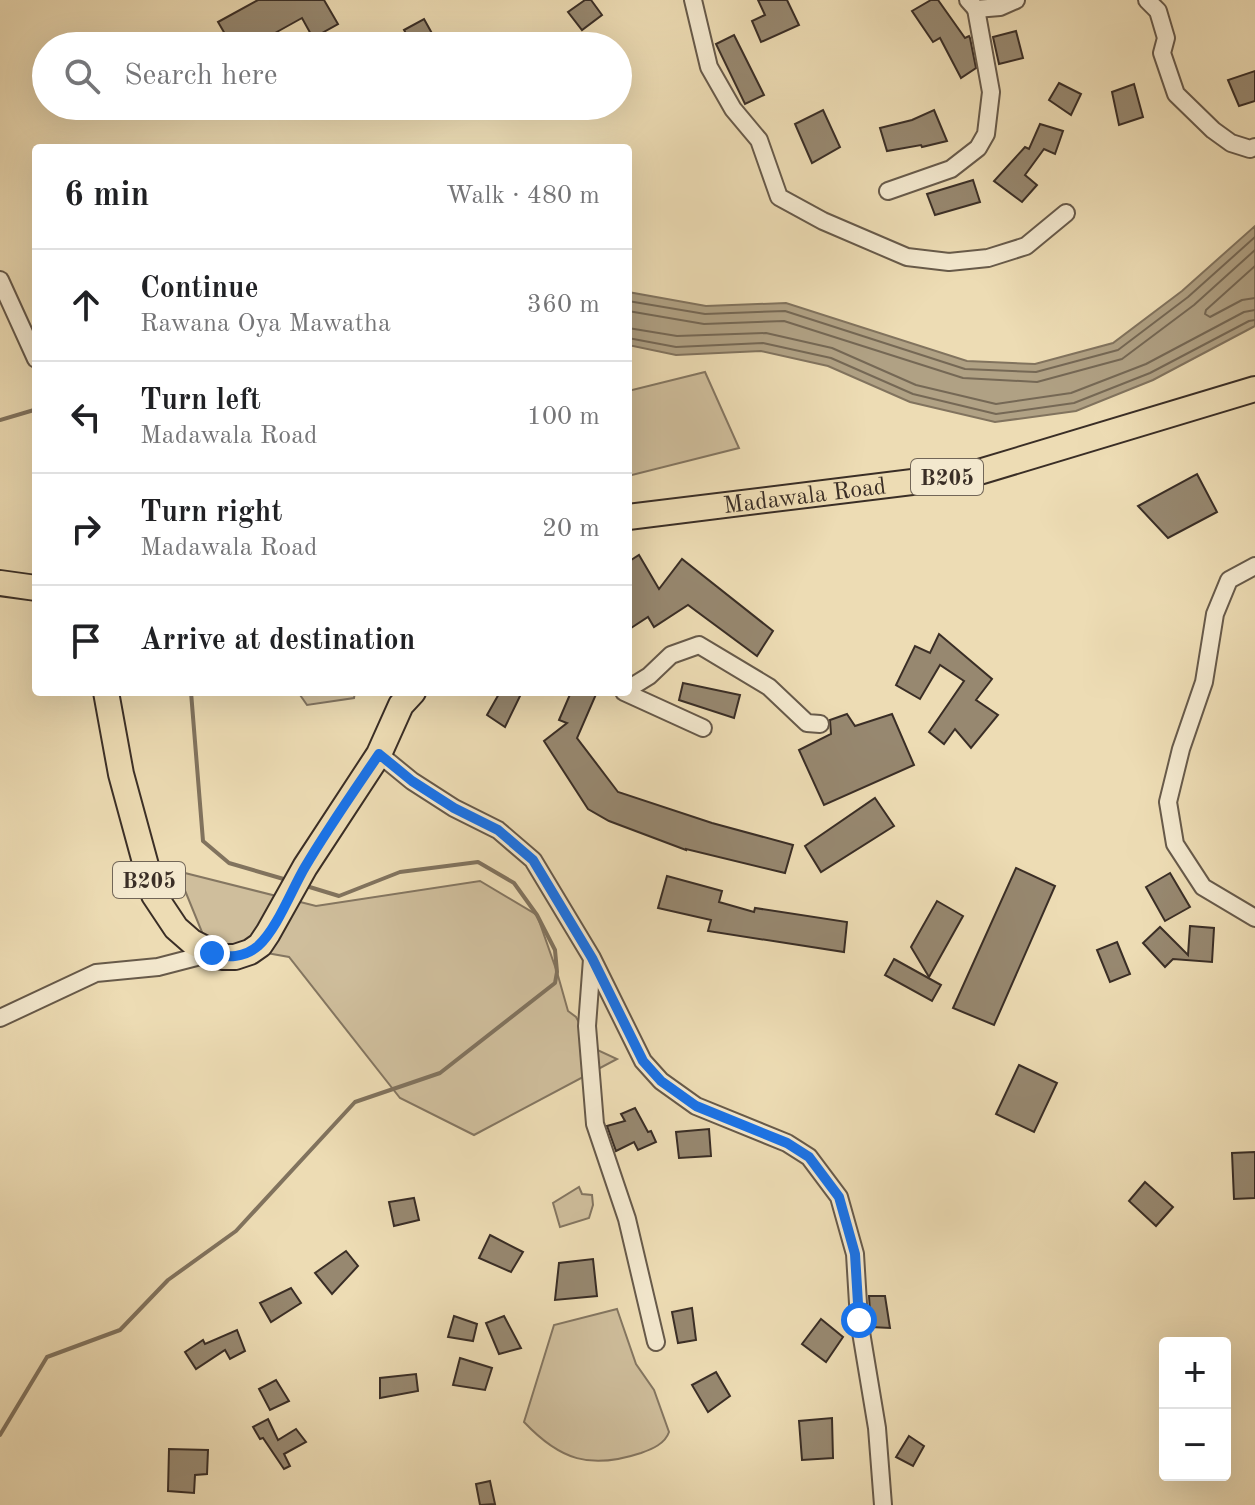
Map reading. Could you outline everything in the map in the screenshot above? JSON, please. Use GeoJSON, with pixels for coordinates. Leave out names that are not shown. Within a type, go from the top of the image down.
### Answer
{"type":"FeatureCollection","features":[{"type":"Feature","properties":{"kind":"main road","name":"Madawala Road"},"geometry":{"type":"LineString","coordinates":[[632,517],[969,475],[1255,389]]}},
{"type":"Feature","properties":{"kind":"main road"},"geometry":{"type":"LineString","coordinates":[[0,583],[32,587]]}},
{"type":"Feature","properties":{"kind":"main road","name":"B205"},"geometry":{"type":"LineString","coordinates":[[107,696],[121,774],[154,895],[176,928],[212,953]]}},
{"type":"Feature","properties":{"kind":"main road"},"geometry":{"type":"LineString","coordinates":[[212,953],[235,957],[260,945],[305,867],[379,754],[401,705],[409,696]]}},
{"type":"Feature","properties":{"kind":"street"},"geometry":{"type":"LineString","coordinates":[[693,0],[709,67],[733,109],[759,140],[779,197],[823,221],[907,257],[949,262],[988,258],[1026,246],[1066,213]]}},
{"type":"Feature","properties":{"kind":"street"},"geometry":{"type":"LineString","coordinates":[[888,191],[951,169],[978,148],[986,134],[991,92],[972,4],[1000,7],[1016,0]]}},
{"type":"Feature","properties":{"kind":"street"},"geometry":{"type":"LineString","coordinates":[[1147,0],[1158,11],[1166,38],[1162,53],[1176,94],[1231,143],[1250,149],[1255,147]]}},
{"type":"Feature","properties":{"kind":"street"},"geometry":{"type":"LineString","coordinates":[[0,280],[32,350]]}},
{"type":"Feature","properties":{"kind":"street"},"geometry":{"type":"LineString","coordinates":[[1255,566],[1229,580],[1215,614],[1204,682],[1181,749],[1168,802],[1175,844],[1203,887],[1255,918]]}},
{"type":"Feature","properties":{"kind":"street"},"geometry":{"type":"LineString","coordinates":[[632,687],[671,655],[699,645],[769,687],[807,723],[820,724]]}},
{"type":"Feature","properties":{"kind":"street"},"geometry":{"type":"LineString","coordinates":[[632,694],[703,728]]}},
{"type":"Feature","properties":{"kind":"street"},"geometry":{"type":"LineString","coordinates":[[379,754],[412,781],[454,808],[498,830],[533,860],[592,958],[643,1061],[661,1081],[696,1106],[787,1143],[809,1157],[839,1197],[855,1254],[859,1320],[877,1428],[883,1505]]}},
{"type":"Feature","properties":{"kind":"street"},"geometry":{"type":"LineString","coordinates":[[0,1018],[96,973],[158,967],[212,953]]}},
{"type":"Feature","properties":{"kind":"street"},"geometry":{"type":"LineString","coordinates":[[592,958],[587,1026],[595,1124],[627,1219],[656,1342]]}},
{"type":"Feature","properties":{"kind":"shaded area"},"geometry":{"type":"Polygon","coordinates":[[[705,372],[739,448],[632,475],[632,390],[705,372]]]}},
{"type":"Feature","properties":{"kind":"shaded area"},"geometry":{"type":"Polygon","coordinates":[[[301,696],[354,696],[354,698],[307,705],[301,696]]]}},
{"type":"Feature","properties":{"kind":"shaded area"},"geometry":{"type":"Polygon","coordinates":[[[177,871],[316,906],[480,881],[537,915],[568,1011],[576,1017],[593,1048],[617,1059],[474,1135],[400,1098],[289,957],[206,942],[177,871]]]}},
{"type":"Feature","properties":{"kind":"shaded area"},"geometry":{"type":"Polygon","coordinates":[[[579,1187],[582,1194],[592,1195],[589,1218],[560,1227],[553,1203],[579,1187]]]}},
{"type":"Feature","properties":{"kind":"shaded area"},"geometry":{"type":"Polygon","coordinates":[[[617,1309],[636,1364],[654,1390],[669,1432],[661,1443],[641,1453],[606,1461],[577,1458],[550,1445],[524,1422],[554,1325],[617,1309]]]}},
{"type":"Feature","properties":{"kind":"water"},"geometry":{"type":"Polygon","coordinates":[[[1255,226],[1255,326],[1153,380],[1076,411],[995,422],[910,402],[828,366],[761,351],[676,355],[632,346],[632,293],[706,306],[786,303],[967,361],[1035,364],[1113,343],[1182,291],[1255,226]]]}},
{"type":"Feature","properties":{"kind":"building"},"geometry":{"type":"Polygon","coordinates":[[[258,0],[324,0],[338,24],[324,32],[310,32],[302,18],[277,32],[224,32],[218,22],[258,0]]]}},
{"type":"Feature","properties":{"kind":"building"},"geometry":{"type":"Polygon","coordinates":[[[585,0],[591,0],[602,15],[582,30],[568,12],[585,0]]]}},
{"type":"Feature","properties":{"kind":"building"},"geometry":{"type":"Polygon","coordinates":[[[758,0],[787,0],[799,25],[761,42],[752,21],[765,15],[758,0]]]}},
{"type":"Feature","properties":{"kind":"building"},"geometry":{"type":"Polygon","coordinates":[[[931,0],[938,0],[965,38],[970,38],[976,68],[961,78],[940,38],[933,42],[912,11],[931,0]]]}},
{"type":"Feature","properties":{"kind":"building"},"geometry":{"type":"Polygon","coordinates":[[[424,19],[431,32],[405,32],[424,19]]]}},
{"type":"Feature","properties":{"kind":"building"},"geometry":{"type":"Polygon","coordinates":[[[1016,31],[1023,58],[999,64],[993,37],[1016,31]]]}},
{"type":"Feature","properties":{"kind":"building"},"geometry":{"type":"Polygon","coordinates":[[[734,35],[764,95],[745,104],[716,44],[734,35]]]}},
{"type":"Feature","properties":{"kind":"building"},"geometry":{"type":"Polygon","coordinates":[[[1255,71],[1255,101],[1239,106],[1228,80],[1255,71]]]}},
{"type":"Feature","properties":{"kind":"building"},"geometry":{"type":"Polygon","coordinates":[[[1059,83],[1081,94],[1071,115],[1049,100],[1059,83]]]}},
{"type":"Feature","properties":{"kind":"building"},"geometry":{"type":"Polygon","coordinates":[[[1134,84],[1143,117],[1119,125],[1112,92],[1134,84]]]}},
{"type":"Feature","properties":{"kind":"building"},"geometry":{"type":"Polygon","coordinates":[[[823,110],[840,147],[812,163],[795,124],[823,110]]]}},
{"type":"Feature","properties":{"kind":"building"},"geometry":{"type":"Polygon","coordinates":[[[934,110],[947,141],[887,151],[880,128],[912,120],[934,110]]]}},
{"type":"Feature","properties":{"kind":"building"},"geometry":{"type":"Polygon","coordinates":[[[1040,124],[1063,131],[1055,154],[1044,149],[1025,175],[1037,185],[1022,202],[994,181],[1025,147],[1029,149],[1040,124]]]}},
{"type":"Feature","properties":{"kind":"building"},"geometry":{"type":"Polygon","coordinates":[[[973,180],[980,202],[935,215],[927,194],[973,180]]]}},
{"type":"Feature","properties":{"kind":"building"},"geometry":{"type":"Polygon","coordinates":[[[1197,474],[1217,512],[1168,538],[1138,506],[1197,474]]]}},
{"type":"Feature","properties":{"kind":"building"},"geometry":{"type":"Polygon","coordinates":[[[639,555],[659,589],[682,559],[773,631],[757,656],[688,605],[654,627],[648,617],[632,627],[632,559],[639,555]]]}},
{"type":"Feature","properties":{"kind":"building"},"geometry":{"type":"Polygon","coordinates":[[[939,634],[992,679],[976,700],[998,715],[971,748],[955,729],[944,744],[929,732],[964,681],[940,665],[920,699],[896,685],[915,646],[930,653],[939,634]]]}},
{"type":"Feature","properties":{"kind":"building"},"geometry":{"type":"Polygon","coordinates":[[[683,683],[740,695],[734,718],[679,700],[683,683]]]}},
{"type":"Feature","properties":{"kind":"building"},"geometry":{"type":"Polygon","coordinates":[[[498,696],[520,696],[505,727],[487,715],[498,696]]]}},
{"type":"Feature","properties":{"kind":"building"},"geometry":{"type":"Polygon","coordinates":[[[569,696],[595,696],[577,738],[618,792],[712,823],[793,845],[785,873],[686,850],[609,821],[588,809],[544,741],[567,723],[559,720],[569,696]]]}},
{"type":"Feature","properties":{"kind":"building"},"geometry":{"type":"Polygon","coordinates":[[[847,714],[855,726],[892,714],[914,765],[824,805],[799,750],[831,734],[830,720],[847,714]]]}},
{"type":"Feature","properties":{"kind":"building"},"geometry":{"type":"Polygon","coordinates":[[[875,798],[894,826],[821,872],[805,846],[875,798]]]}},
{"type":"Feature","properties":{"kind":"building"},"geometry":{"type":"Polygon","coordinates":[[[1016,868],[1055,886],[994,1025],[953,1008],[1016,868]]]}},
{"type":"Feature","properties":{"kind":"building"},"geometry":{"type":"Polygon","coordinates":[[[1170,873],[1190,907],[1165,921],[1146,887],[1170,873]]]}},
{"type":"Feature","properties":{"kind":"building"},"geometry":{"type":"Polygon","coordinates":[[[667,876],[722,891],[719,902],[754,912],[755,908],[847,922],[844,952],[708,931],[711,920],[658,908],[667,876]]]}},
{"type":"Feature","properties":{"kind":"building"},"geometry":{"type":"Polygon","coordinates":[[[937,901],[963,916],[929,977],[911,947],[937,901]]]}},
{"type":"Feature","properties":{"kind":"building"},"geometry":{"type":"Polygon","coordinates":[[[1190,926],[1214,928],[1212,962],[1173,959],[1165,967],[1143,943],[1160,927],[1188,955],[1190,926]]]}},
{"type":"Feature","properties":{"kind":"building"},"geometry":{"type":"Polygon","coordinates":[[[1117,942],[1130,974],[1110,982],[1097,950],[1117,942]]]}},
{"type":"Feature","properties":{"kind":"building"},"geometry":{"type":"Polygon","coordinates":[[[894,959],[941,985],[932,1001],[885,975],[894,959]]]}},
{"type":"Feature","properties":{"kind":"building"},"geometry":{"type":"Polygon","coordinates":[[[1019,1065],[1057,1083],[1034,1132],[996,1114],[1019,1065]]]}},
{"type":"Feature","properties":{"kind":"building"},"geometry":{"type":"Polygon","coordinates":[[[635,1108],[656,1142],[638,1150],[634,1142],[616,1151],[607,1126],[625,1121],[621,1114],[635,1108]]]}},
{"type":"Feature","properties":{"kind":"building"},"geometry":{"type":"Polygon","coordinates":[[[709,1129],[711,1156],[679,1158],[676,1132],[709,1129]]]}},
{"type":"Feature","properties":{"kind":"building"},"geometry":{"type":"Polygon","coordinates":[[[1255,1152],[1255,1198],[1234,1199],[1232,1153],[1255,1152]]]}},
{"type":"Feature","properties":{"kind":"building"},"geometry":{"type":"Polygon","coordinates":[[[1145,1182],[1173,1207],[1156,1226],[1129,1201],[1145,1182]]]}},
{"type":"Feature","properties":{"kind":"building"},"geometry":{"type":"Polygon","coordinates":[[[414,1198],[419,1220],[394,1226],[389,1202],[414,1198]]]}},
{"type":"Feature","properties":{"kind":"building"},"geometry":{"type":"Polygon","coordinates":[[[490,1235],[523,1252],[511,1272],[479,1258],[490,1235]]]}},
{"type":"Feature","properties":{"kind":"building"},"geometry":{"type":"Polygon","coordinates":[[[346,1251],[358,1266],[332,1294],[315,1273],[346,1251]]]}},
{"type":"Feature","properties":{"kind":"building"},"geometry":{"type":"Polygon","coordinates":[[[593,1259],[597,1296],[555,1300],[559,1263],[593,1259]]]}},
{"type":"Feature","properties":{"kind":"building"},"geometry":{"type":"Polygon","coordinates":[[[291,1288],[301,1303],[271,1322],[260,1303],[291,1288]]]}},
{"type":"Feature","properties":{"kind":"building"},"geometry":{"type":"Polygon","coordinates":[[[869,1296],[885,1296],[890,1328],[871,1327],[869,1296]]]}},
{"type":"Feature","properties":{"kind":"building"},"geometry":{"type":"Polygon","coordinates":[[[692,1308],[696,1340],[678,1343],[672,1312],[692,1308]]]}},
{"type":"Feature","properties":{"kind":"building"},"geometry":{"type":"Polygon","coordinates":[[[454,1316],[477,1324],[473,1341],[448,1337],[454,1316]]]}},
{"type":"Feature","properties":{"kind":"building"},"geometry":{"type":"Polygon","coordinates":[[[504,1316],[521,1348],[499,1354],[486,1323],[504,1316]]]}},
{"type":"Feature","properties":{"kind":"building"},"geometry":{"type":"Polygon","coordinates":[[[821,1319],[843,1337],[826,1362],[802,1344],[821,1319]]]}},
{"type":"Feature","properties":{"kind":"building"},"geometry":{"type":"Polygon","coordinates":[[[237,1330],[245,1351],[230,1359],[225,1350],[196,1369],[185,1352],[203,1340],[205,1344],[237,1330]]]}},
{"type":"Feature","properties":{"kind":"building"},"geometry":{"type":"Polygon","coordinates":[[[460,1358],[492,1368],[485,1390],[453,1385],[460,1358]]]}},
{"type":"Feature","properties":{"kind":"building"},"geometry":{"type":"Polygon","coordinates":[[[716,1372],[730,1396],[708,1412],[692,1385],[716,1372]]]}},
{"type":"Feature","properties":{"kind":"building"},"geometry":{"type":"Polygon","coordinates":[[[416,1374],[418,1391],[380,1398],[380,1378],[416,1374]]]}},
{"type":"Feature","properties":{"kind":"building"},"geometry":{"type":"Polygon","coordinates":[[[276,1380],[289,1401],[270,1410],[259,1389],[276,1380]]]}},
{"type":"Feature","properties":{"kind":"building"},"geometry":{"type":"Polygon","coordinates":[[[832,1418],[833,1458],[802,1460],[799,1421],[832,1418]]]}},
{"type":"Feature","properties":{"kind":"building"},"geometry":{"type":"Polygon","coordinates":[[[268,1419],[278,1440],[296,1429],[306,1442],[284,1454],[290,1466],[284,1469],[253,1427],[268,1419]]]}},
{"type":"Feature","properties":{"kind":"building"},"geometry":{"type":"Polygon","coordinates":[[[909,1436],[924,1446],[913,1466],[896,1457],[909,1436]]]}},
{"type":"Feature","properties":{"kind":"building"},"geometry":{"type":"Polygon","coordinates":[[[169,1449],[208,1450],[207,1474],[195,1475],[194,1493],[168,1491],[169,1449]]]}},
{"type":"Feature","properties":{"kind":"building"},"geometry":{"type":"Polygon","coordinates":[[[490,1481],[495,1504],[480,1505],[476,1484],[490,1481]]]}},
{"type":"Feature","properties":{"kind":"waterway"},"geometry":{"type":"LineString","coordinates":[[0,420],[32,411]]}},
{"type":"Feature","properties":{"kind":"waterway"},"geometry":{"type":"LineString","coordinates":[[191,696],[203,841],[229,863],[287,880]]}},
{"type":"Feature","properties":{"kind":"waterway"},"geometry":{"type":"LineString","coordinates":[[0,1435],[47,1357],[120,1330],[168,1280],[236,1231],[355,1102],[440,1073],[555,983],[555,950],[537,915],[514,883],[478,862],[400,872],[339,896],[303,885]]}},
{"type":"Feature","properties":{"kind":"route"},"geometry":{"type":"LineString","coordinates":[[212,953],[235,957],[260,945],[305,867],[379,754],[412,781],[454,808],[498,830],[533,860],[592,958],[643,1061],[661,1081],[696,1106],[787,1143],[809,1157],[839,1197],[855,1254],[859,1320]]}}]}
